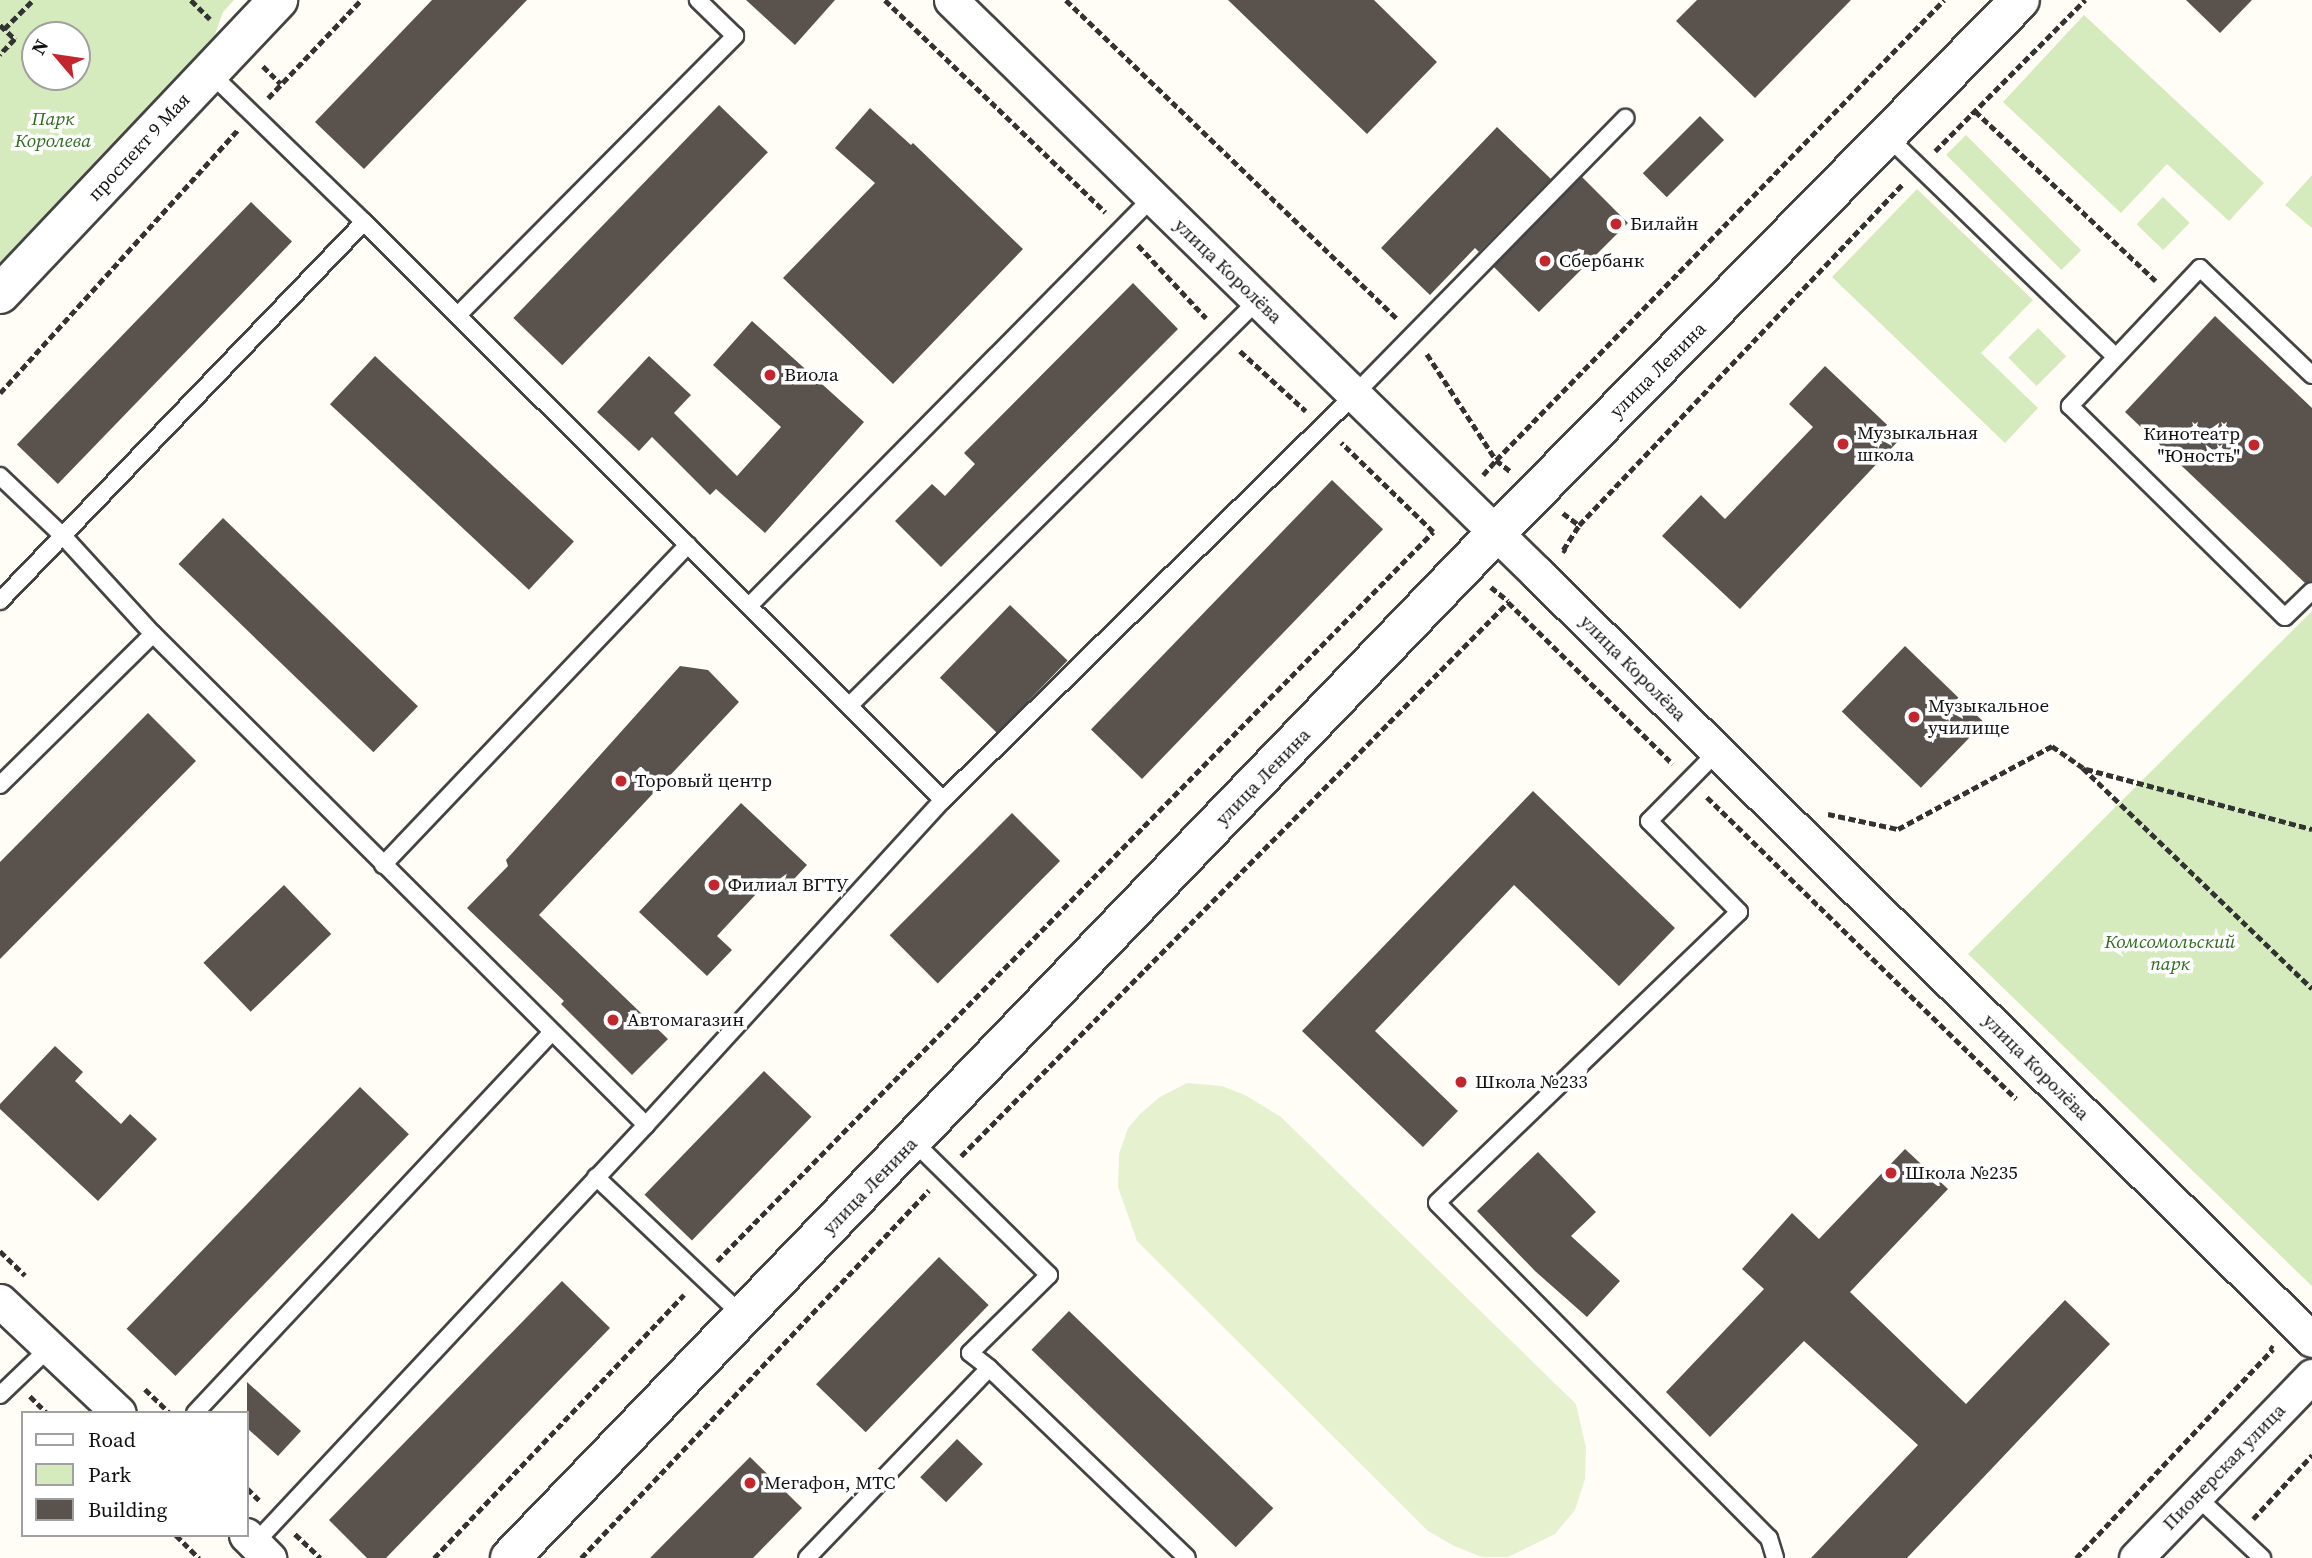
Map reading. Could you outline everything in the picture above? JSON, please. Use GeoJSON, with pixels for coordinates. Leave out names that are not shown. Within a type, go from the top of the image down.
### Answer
{"type":"FeatureCollection","features":[{"type":"Feature","properties":{"kind":"street","name":"проспект 9 Мая"},"geometry":{"type":"LineString","coordinates":[[0,294],[278,0]]}},
{"type":"Feature","properties":{"kind":"street","name":"улица Королёва"},"geometry":{"type":"LineString","coordinates":[[951,0],[1496,533],[2312,1340]]}},
{"type":"Feature","properties":{"kind":"street","name":"улица Ленина"},"geometry":{"type":"LineString","coordinates":[[518,1556],[1496,533],[1888,138],[2020,0]]}},
{"type":"Feature","properties":{"kind":"street"},"geometry":{"type":"LineString","coordinates":[[0,1300],[117,1411]]}},
{"type":"Feature","properties":{"kind":"street","name":"Пионерская улица"},"geometry":{"type":"LineString","coordinates":[[2136,1558],[2312,1376]]}},
{"type":"Feature","properties":{"kind":"lane"},"geometry":{"type":"LineString","coordinates":[[459,314],[734,36],[698,0]]}},
{"type":"Feature","properties":{"kind":"lane"},"geometry":{"type":"LineString","coordinates":[[209,72],[459,314],[943,800]]}},
{"type":"Feature","properties":{"kind":"lane"},"geometry":{"type":"LineString","coordinates":[[256,1546],[943,800],[1354,395],[1625,118]]}},
{"type":"Feature","properties":{"kind":"lane"},"geometry":{"type":"LineString","coordinates":[[1888,138],[2115,356]]}},
{"type":"Feature","properties":{"kind":"lane"},"geometry":{"type":"LineString","coordinates":[[749,606],[1153,197]]}},
{"type":"Feature","properties":{"kind":"lane"},"geometry":{"type":"LineString","coordinates":[[0,601],[365,222]]}},
{"type":"Feature","properties":{"kind":"lane"},"geometry":{"type":"LineString","coordinates":[[2312,375],[2200,268],[2070,406],[2285,617],[2312,591]]}},
{"type":"Feature","properties":{"kind":"lane"},"geometry":{"type":"LineString","coordinates":[[849,706],[1258,300]]}},
{"type":"Feature","properties":{"kind":"lane"},"geometry":{"type":"LineString","coordinates":[[0,476],[64,537],[152,634],[646,1125]]}},
{"type":"Feature","properties":{"kind":"lane"},"geometry":{"type":"LineString","coordinates":[[383,866],[688,545]]}},
{"type":"Feature","properties":{"kind":"lane"},"geometry":{"type":"LineString","coordinates":[[0,785],[152,634]]}},
{"type":"Feature","properties":{"kind":"lane"},"geometry":{"type":"LineString","coordinates":[[1717,752],[1649,821],[1739,912],[1437,1203],[1769,1538],[1775,1558]]}},
{"type":"Feature","properties":{"kind":"lane"},"geometry":{"type":"LineString","coordinates":[[197,1411],[552,1032]]}},
{"type":"Feature","properties":{"kind":"lane"},"geometry":{"type":"LineString","coordinates":[[913,1141],[1049,1275],[970,1353],[989,1368],[1187,1558]]}},
{"type":"Feature","properties":{"kind":"lane"},"geometry":{"type":"LineString","coordinates":[[596,1177],[744,1317]]}},
{"type":"Feature","properties":{"kind":"lane"},"geometry":{"type":"LineString","coordinates":[[0,1395],[49,1348]]}},
{"type":"Feature","properties":{"kind":"lane"},"geometry":{"type":"LineString","coordinates":[[807,1558],[989,1368]]}},
{"type":"Feature","properties":{"kind":"lane"},"geometry":{"type":"LineString","coordinates":[[2195,1495],[2262,1558]]}},
{"type":"Feature","properties":{"kind":"path"},"geometry":{"type":"LineString","coordinates":[[0,55],[15,39],[2,27],[33,0]]}},
{"type":"Feature","properties":{"kind":"path"},"geometry":{"type":"LineString","coordinates":[[0,393],[253,114],[361,0]]}},
{"type":"Feature","properties":{"kind":"path"},"geometry":{"type":"LineString","coordinates":[[434,1558],[701,1277],[1433,532],[1323,426],[1223,336],[1122,228],[885,0]]}},
{"type":"Feature","properties":{"kind":"path"},"geometry":{"type":"LineString","coordinates":[[1066,0],[1414,334],[1496,460],[1944,0]]}},
{"type":"Feature","properties":{"kind":"path"},"geometry":{"type":"LineString","coordinates":[[1573,559],[1563,550],[1579,525],[1919,168],[2085,0]]}},
{"type":"Feature","properties":{"kind":"path"},"geometry":{"type":"LineString","coordinates":[[1975,111],[2173,297]]}},
{"type":"Feature","properties":{"kind":"path"},"geometry":{"type":"LineString","coordinates":[[581,1558],[945,1172],[1508,602],[2026,1108]]}},
{"type":"Feature","properties":{"kind":"path"},"geometry":{"type":"LineString","coordinates":[[1817,812],[1898,829],[2052,746],[2083,768],[2312,988]]}},
{"type":"Feature","properties":{"kind":"path"},"geometry":{"type":"LineString","coordinates":[[2083,768],[2312,828]]}},
{"type":"Feature","properties":{"kind":"path"},"geometry":{"type":"LineString","coordinates":[[2076,1558],[2273,1349],[2263,1339]]}},
{"type":"Feature","properties":{"kind":"path"},"geometry":{"type":"LineString","coordinates":[[2238,1535],[2312,1455]]}},
{"type":"Feature","properties":{"kind":"path"},"geometry":{"type":"LineString","coordinates":[[178,1537],[200,1558]]}},
{"type":"Feature","properties":{"kind":"green space","name":"Парк Королева"},"geometry":{"type":"Polygon","coordinates":[[[0,0],[234,0],[223,12],[213,40],[0,264],[0,0]]]}},
{"type":"Feature","properties":{"kind":"green space"},"geometry":{"type":"Polygon","coordinates":[[[2084,15],[2264,183],[2229,221],[2167,164],[2121,213],[2003,102],[2084,15]]]}},
{"type":"Feature","properties":{"kind":"green space"},"geometry":{"type":"Polygon","coordinates":[[[1966,135],[2081,250],[2061,270],[1946,155],[1966,135]]]}},
{"type":"Feature","properties":{"kind":"green space"},"geometry":{"type":"Polygon","coordinates":[[[2312,175],[2312,228],[2285,205],[2312,175]]]}},
{"type":"Feature","properties":{"kind":"green space"},"geometry":{"type":"Polygon","coordinates":[[[1917,189],[2033,300],[1981,353],[2038,408],[2005,443],[1832,277],[1917,189]]]}},
{"type":"Feature","properties":{"kind":"green space"},"geometry":{"type":"Polygon","coordinates":[[[2163,197],[2190,223],[2163,250],[2137,224],[2163,197]]]}},
{"type":"Feature","properties":{"kind":"green space"},"geometry":{"type":"Polygon","coordinates":[[[2038,328],[2066,356],[2037,386],[2008,358],[2038,328]]]}},
{"type":"Feature","properties":{"kind":"green space","name":"Комсомольский парк"},"geometry":{"type":"Polygon","coordinates":[[[2312,611],[2312,1286],[1968,954],[2312,611]]]}},
{"type":"Feature","properties":{"kind":"green space"},"geometry":{"type":"Polygon","coordinates":[[[1187,1083],[1222,1086],[1245,1095],[1281,1117],[1576,1404],[1586,1448],[1585,1479],[1575,1510],[1555,1534],[1508,1557],[1482,1557],[1454,1546],[1428,1531],[1137,1241],[1118,1187],[1119,1154],[1128,1128],[1141,1113],[1160,1097],[1187,1083]]]}},
{"type":"Feature","properties":{"kind":"building"},"geometry":{"type":"Polygon","coordinates":[[[432,0],[527,0],[364,169],[315,122],[432,0]]]}},
{"type":"Feature","properties":{"kind":"building"},"geometry":{"type":"Polygon","coordinates":[[[746,0],[835,0],[795,45],[746,0]]]}},
{"type":"Feature","properties":{"kind":"building"},"geometry":{"type":"Polygon","coordinates":[[[1228,0],[1374,0],[1437,62],[1367,134],[1228,0]]]}},
{"type":"Feature","properties":{"kind":"building"},"geometry":{"type":"Polygon","coordinates":[[[1697,0],[1851,0],[1755,98],[1676,21],[1697,0]]]}},
{"type":"Feature","properties":{"kind":"building"},"geometry":{"type":"Polygon","coordinates":[[[2186,0],[2252,0],[2220,33],[2186,0]]]}},
{"type":"Feature","properties":{"kind":"building"},"geometry":{"type":"Polygon","coordinates":[[[719,105],[768,152],[562,365],[513,318],[719,105]]]}},
{"type":"Feature","properties":{"kind":"building"},"geometry":{"type":"Polygon","coordinates":[[[870,108],[911,145],[913,143],[1023,249],[893,384],[783,278],[875,183],[835,148],[870,108]]]}},
{"type":"Feature","properties":{"kind":"building"},"geometry":{"type":"Polygon","coordinates":[[[1700,116],[1724,140],[1667,197],[1643,173],[1700,116]]]}},
{"type":"Feature","properties":{"kind":"building"},"geometry":{"type":"Polygon","coordinates":[[[1497,127],[1551,179],[1479,252],[1475,248],[1430,295],[1381,248],[1497,127]]]}},
{"type":"Feature","properties":{"kind":"building"},"geometry":{"type":"Polygon","coordinates":[[[1582,177],[1628,223],[1539,312],[1493,266],[1582,177]]]}},
{"type":"Feature","properties":{"kind":"building"},"geometry":{"type":"Polygon","coordinates":[[[251,202],[292,242],[58,484],[17,444],[251,202]]]}},
{"type":"Feature","properties":{"kind":"building"},"geometry":{"type":"Polygon","coordinates":[[[1133,283],[1178,329],[941,567],[895,521],[932,484],[945,496],[975,464],[964,453],[1133,283]]]}},
{"type":"Feature","properties":{"kind":"building"},"geometry":{"type":"Polygon","coordinates":[[[2215,316],[2312,408],[2312,581],[2305,583],[2125,412],[2215,316]]]}},
{"type":"Feature","properties":{"kind":"building"},"geometry":{"type":"Polygon","coordinates":[[[752,321],[864,422],[765,533],[716,489],[710,495],[652,437],[639,451],[597,412],[649,356],[691,395],[674,413],[737,476],[781,427],[713,365],[752,321]]]}},
{"type":"Feature","properties":{"kind":"building"},"geometry":{"type":"Polygon","coordinates":[[[375,356],[574,542],[529,590],[330,404],[375,356]]]}},
{"type":"Feature","properties":{"kind":"building","name":"Музыкальная школа"},"geometry":{"type":"Polygon","coordinates":[[[1825,366],[1901,438],[1740,609],[1662,536],[1701,495],[1725,519],[1813,427],[1789,404],[1825,366]]]}},
{"type":"Feature","properties":{"kind":"building"},"geometry":{"type":"Polygon","coordinates":[[[1332,480],[1383,529],[1142,779],[1091,730],[1332,480]]]}},
{"type":"Feature","properties":{"kind":"building"},"geometry":{"type":"Polygon","coordinates":[[[223,518],[418,706],[373,752],[179,564],[223,518]]]}},
{"type":"Feature","properties":{"kind":"building"},"geometry":{"type":"Polygon","coordinates":[[[1010,605],[1068,661],[997,733],[940,678],[1010,605]]]}},
{"type":"Feature","properties":{"kind":"building","name":"Музыкальное училище"},"geometry":{"type":"Polygon","coordinates":[[[1905,646],[1984,722],[1921,788],[1842,711],[1905,646]]]}},
{"type":"Feature","properties":{"kind":"building","name":"Торовый центр"},"geometry":{"type":"Polygon","coordinates":[[[680,666],[708,670],[739,702],[539,915],[668,1039],[632,1075],[561,1004],[564,1001],[467,908],[508,866],[506,860],[680,666]]]}},
{"type":"Feature","properties":{"kind":"building"},"geometry":{"type":"Polygon","coordinates":[[[148,713],[196,761],[0,959],[0,862],[148,713]]]}},
{"type":"Feature","properties":{"kind":"building"},"geometry":{"type":"Polygon","coordinates":[[[1533,791],[1675,928],[1619,986],[1514,885],[1375,1031],[1458,1111],[1423,1147],[1302,1031],[1533,791]]]}},
{"type":"Feature","properties":{"kind":"building","name":"Филиал ВГТУ"},"geometry":{"type":"Polygon","coordinates":[[[741,803],[807,865],[783,891],[770,879],[717,936],[732,950],[707,976],[639,912],[741,803]]]}},
{"type":"Feature","properties":{"kind":"building"},"geometry":{"type":"Polygon","coordinates":[[[1012,813],[1060,861],[938,983],[890,935],[1012,813]]]}},
{"type":"Feature","properties":{"kind":"building"},"geometry":{"type":"Polygon","coordinates":[[[284,885],[331,934],[251,1012],[203,963],[284,885]]]}},
{"type":"Feature","properties":{"kind":"building"},"geometry":{"type":"Polygon","coordinates":[[[55,1046],[83,1072],[75,1081],[121,1124],[130,1114],[157,1139],[98,1201],[0,1109],[0,1104],[55,1046]]]}},
{"type":"Feature","properties":{"kind":"building"},"geometry":{"type":"Polygon","coordinates":[[[764,1071],[811,1117],[692,1241],[645,1195],[764,1071]]]}},
{"type":"Feature","properties":{"kind":"building"},"geometry":{"type":"Polygon","coordinates":[[[360,1087],[409,1134],[176,1376],[127,1329],[360,1087]]]}},
{"type":"Feature","properties":{"kind":"building"},"geometry":{"type":"Polygon","coordinates":[[[1905,1149],[1948,1189],[1850,1292],[1966,1404],[2065,1300],[2110,1344],[1907,1558],[1811,1558],[1918,1445],[1804,1341],[1710,1437],[1666,1392],[1764,1289],[1742,1269],[1792,1213],[1819,1239],[1905,1149]]]}},
{"type":"Feature","properties":{"kind":"building"},"geometry":{"type":"Polygon","coordinates":[[[1538,1152],[1596,1212],[1571,1236],[1620,1281],[1587,1317],[1535,1271],[1477,1211],[1538,1152]]]}},
{"type":"Feature","properties":{"kind":"building"},"geometry":{"type":"Polygon","coordinates":[[[939,1257],[989,1305],[866,1432],[816,1384],[939,1257]]]}},
{"type":"Feature","properties":{"kind":"building"},"geometry":{"type":"Polygon","coordinates":[[[562,1281],[610,1328],[386,1558],[367,1558],[329,1520],[562,1281]]]}},
{"type":"Feature","properties":{"kind":"building"},"geometry":{"type":"Polygon","coordinates":[[[1069,1311],[1273,1508],[1236,1547],[1031,1350],[1069,1311]]]}},
{"type":"Feature","properties":{"kind":"building"},"geometry":{"type":"Polygon","coordinates":[[[247,1382],[301,1431],[278,1456],[248,1429],[247,1382]]]}},
{"type":"Feature","properties":{"kind":"building"},"geometry":{"type":"Polygon","coordinates":[[[957,1439],[983,1464],[946,1502],[920,1477],[957,1439]]]}},
{"type":"Feature","properties":{"kind":"building","name":"Мегафон, МТС"},"geometry":{"type":"Polygon","coordinates":[[[750,1457],[802,1508],[753,1558],[650,1558],[750,1457]]]}},
{"type":"Feature","properties":{"kind":"place","name":"Билайн"},"geometry":{"type":"Point","coordinates":[1616,224]}},
{"type":"Feature","properties":{"kind":"place","name":"Сбербанк"},"geometry":{"type":"Point","coordinates":[1545,261]}},
{"type":"Feature","properties":{"kind":"place","name":"Виола"},"geometry":{"type":"Point","coordinates":[770,375]}},
{"type":"Feature","properties":{"kind":"place","name":"Музыкальная школа"},"geometry":{"type":"Point","coordinates":[1843,444]}},
{"type":"Feature","properties":{"kind":"place","name":"Кинотеатр \"Юность\""},"geometry":{"type":"Point","coordinates":[2254,445]}},
{"type":"Feature","properties":{"kind":"place","name":"Музыкальное училище"},"geometry":{"type":"Point","coordinates":[1914,717]}},
{"type":"Feature","properties":{"kind":"place","name":"Торовый центр"},"geometry":{"type":"Point","coordinates":[621,781]}},
{"type":"Feature","properties":{"kind":"place","name":"Филиал ВГТУ"},"geometry":{"type":"Point","coordinates":[714,885]}},
{"type":"Feature","properties":{"kind":"place","name":"Автомагазин"},"geometry":{"type":"Point","coordinates":[613,1020]}},
{"type":"Feature","properties":{"kind":"place","name":"Школа №233"},"geometry":{"type":"Point","coordinates":[1461,1082]}},
{"type":"Feature","properties":{"kind":"place","name":"Школа №235"},"geometry":{"type":"Point","coordinates":[1891,1173]}},
{"type":"Feature","properties":{"kind":"place","name":"Мегафон, МТС"},"geometry":{"type":"Point","coordinates":[750,1483]}}]}
